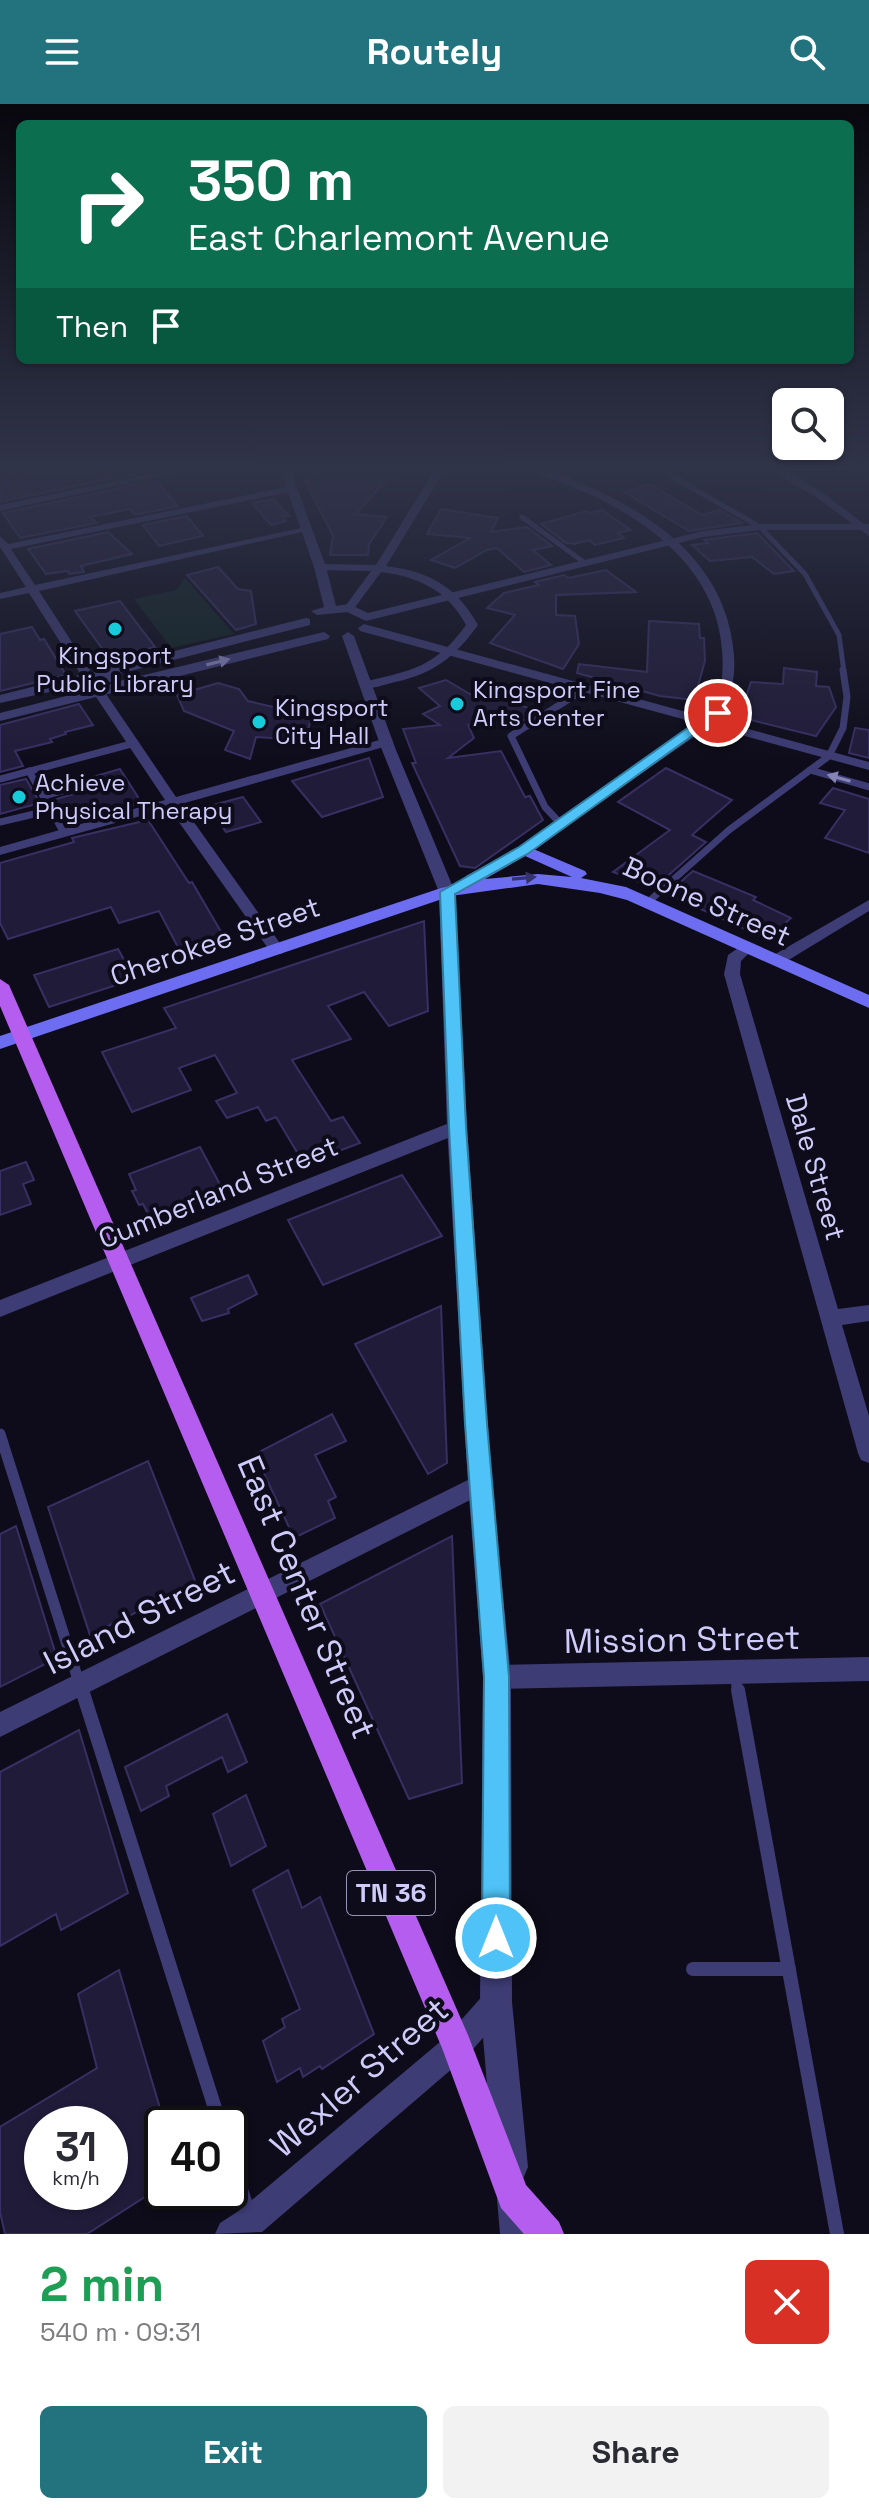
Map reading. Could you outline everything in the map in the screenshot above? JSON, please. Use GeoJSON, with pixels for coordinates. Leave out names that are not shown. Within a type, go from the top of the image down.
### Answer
{"type":"FeatureCollection","features":[{"type":"Feature","properties":{"kind":"main road"},"geometry":{"type":"LineString","coordinates":[[447,892],[524,850]]}},
{"type":"Feature","properties":{"kind":"main road","name":"Boone Street"},"geometry":{"type":"LineString","coordinates":[[524,850],[869,1002]]}},
{"type":"Feature","properties":{"kind":"main road"},"geometry":{"type":"LineString","coordinates":[[447,892],[507,879],[551,877],[588,883],[630,896]]}},
{"type":"Feature","properties":{"kind":"main road","name":"Cherokee Street"},"geometry":{"type":"LineString","coordinates":[[0,1043],[447,892]]}},
{"type":"Feature","properties":{"kind":"main road","name":"East Center Street"},"geometry":{"type":"LineString","coordinates":[[0,985],[457,2046],[513,2196],[547,2234]]}},
{"type":"Feature","properties":{"kind":"street"},"geometry":{"type":"LineString","coordinates":[[18,565],[81,679],[77,691],[94,694],[135,743],[173,803],[277,950]]}},
{"type":"Feature","properties":{"kind":"street"},"geometry":{"type":"LineString","coordinates":[[0,596],[142,565]]}},
{"type":"Feature","properties":{"kind":"street"},"geometry":{"type":"LineString","coordinates":[[0,717],[324,636],[348,636],[365,623],[453,595],[575,565]]}},
{"type":"Feature","properties":{"kind":"street"},"geometry":{"type":"LineString","coordinates":[[524,850],[718,713],[728,676],[727,634],[712,591],[694,565]]}},
{"type":"Feature","properties":{"kind":"street"},"geometry":{"type":"LineString","coordinates":[[330,608],[320,567],[380,567],[421,579],[453,595],[472,625],[454,652],[421,673],[367,685]]}},
{"type":"Feature","properties":{"kind":"street"},"geometry":{"type":"LineString","coordinates":[[349,608],[380,567]]}},
{"type":"Feature","properties":{"kind":"street"},"geometry":{"type":"LineString","coordinates":[[0,699],[306,622],[313,613],[330,608],[349,608],[365,623],[454,652],[869,766]]}},
{"type":"Feature","properties":{"kind":"street"},"geometry":{"type":"LineString","coordinates":[[306,622],[310,631],[324,636]]}},
{"type":"Feature","properties":{"kind":"street"},"geometry":{"type":"LineString","coordinates":[[348,636],[447,892],[457,1127],[480,1484],[497,1677],[496,2002],[517,2234]]}},
{"type":"Feature","properties":{"kind":"street"},"geometry":{"type":"LineString","coordinates":[[103,674],[114,679],[115,686]]}},
{"type":"Feature","properties":{"kind":"street"},"geometry":{"type":"LineString","coordinates":[[0,851],[387,742]]}},
{"type":"Feature","properties":{"kind":"street"},"geometry":{"type":"LineString","coordinates":[[777,960],[869,905]]}},
{"type":"Feature","properties":{"kind":"street","name":"Dale Street"},"geometry":{"type":"LineString","coordinates":[[747,947],[733,959],[732,974],[869,1453]]}},
{"type":"Feature","properties":{"kind":"street","name":"Cumberland Street"},"geometry":{"type":"LineString","coordinates":[[0,1309],[457,1127]]}},
{"type":"Feature","properties":{"kind":"street"},"geometry":{"type":"LineString","coordinates":[[830,1318],[869,1313]]}},
{"type":"Feature","properties":{"kind":"street","name":"Island Street"},"geometry":{"type":"LineString","coordinates":[[0,1725],[480,1484]]}},
{"type":"Feature","properties":{"kind":"street","name":"Mission Street"},"geometry":{"type":"LineString","coordinates":[[497,1677],[869,1669]]}},
{"type":"Feature","properties":{"kind":"street","name":"Wexler Street"},"geometry":{"type":"LineString","coordinates":[[241,2228],[457,2046],[496,2002]]}},
{"type":"Feature","properties":{"kind":"lane"},"geometry":{"type":"LineString","coordinates":[[647,903],[729,830],[829,756],[843,728],[847,697],[839,635],[805,574],[797,565]]}},
{"type":"Feature","properties":{"kind":"lane"},"geometry":{"type":"LineString","coordinates":[[560,823],[545,807],[511,736],[586,688]]}},
{"type":"Feature","properties":{"kind":"lane"},"geometry":{"type":"LineString","coordinates":[[0,779],[135,743]]}},
{"type":"Feature","properties":{"kind":"lane"},"geometry":{"type":"LineString","coordinates":[[810,770],[869,787]]}},
{"type":"Feature","properties":{"kind":"lane"},"geometry":{"type":"LineString","coordinates":[[29,771],[64,833]]}},
{"type":"Feature","properties":{"kind":"lane"},"geometry":{"type":"LineString","coordinates":[[43,796],[80,786]]}},
{"type":"Feature","properties":{"kind":"lane"},"geometry":{"type":"LineString","coordinates":[[0,822],[51,810]]}},
{"type":"Feature","properties":{"kind":"lane"},"geometry":{"type":"LineString","coordinates":[[0,1434],[214,2106]]}},
{"type":"Feature","properties":{"kind":"lane"},"geometry":{"type":"LineString","coordinates":[[735,1672],[837,2234]]}},
{"type":"Feature","properties":{"kind":"lane"},"geometry":{"type":"LineString","coordinates":[[693,1969],[789,1969]]}},
{"type":"Feature","properties":{"kind":"green space"},"geometry":{"type":"Polygon","coordinates":[[[185,578],[234,634],[171,648],[134,599],[176,590],[185,578]]]}},
{"type":"Feature","properties":{"kind":"building"},"geometry":{"type":"Polygon","coordinates":[[[40,565],[84,565],[81,566],[84,572],[46,574],[40,565]]]}},
{"type":"Feature","properties":{"kind":"building"},"geometry":{"type":"Polygon","coordinates":[[[517,565],[549,565],[524,572],[517,565]]]}},
{"type":"Feature","properties":{"kind":"building"},"geometry":{"type":"Polygon","coordinates":[[[763,565],[789,565],[794,571],[774,574],[763,565]]]}},
{"type":"Feature","properties":{"kind":"building"},"geometry":{"type":"Polygon","coordinates":[[[218,567],[238,589],[251,591],[256,624],[236,630],[187,575],[218,567]]]}},
{"type":"Feature","properties":{"kind":"building"},"geometry":{"type":"Polygon","coordinates":[[[606,570],[636,592],[556,595],[556,615],[575,616],[579,644],[563,669],[490,643],[515,615],[487,608],[504,593],[564,575],[568,578],[606,570]]]}},
{"type":"Feature","properties":{"kind":"building","name":"Kingsport Public Library"},"geometry":{"type":"Polygon","coordinates":[[[120,601],[155,647],[109,658],[75,611],[120,601]]]}},
{"type":"Feature","properties":{"kind":"building"},"geometry":{"type":"Polygon","coordinates":[[[649,621],[699,624],[700,638],[704,638],[705,661],[694,700],[660,696],[577,673],[579,664],[647,672],[649,621]]]}},
{"type":"Feature","properties":{"kind":"building"},"geometry":{"type":"Polygon","coordinates":[[[32,627],[40,640],[44,639],[66,675],[0,691],[0,634],[32,627]]]}},
{"type":"Feature","properties":{"kind":"building"},"geometry":{"type":"Polygon","coordinates":[[[784,668],[817,672],[816,686],[829,687],[836,707],[816,736],[739,717],[751,682],[783,684],[784,668]]]}},
{"type":"Feature","properties":{"kind":"building"},"geometry":{"type":"Polygon","coordinates":[[[446,680],[475,697],[491,691],[503,700],[538,711],[523,721],[501,716],[468,725],[474,738],[448,758],[501,751],[525,797],[530,796],[543,820],[475,868],[460,866],[412,763],[416,763],[403,729],[440,725],[423,714],[440,706],[419,688],[446,680]]]}},
{"type":"Feature","properties":{"kind":"building","name":"Kingsport City Hall"},"geometry":{"type":"Polygon","coordinates":[[[218,683],[239,689],[248,701],[312,716],[305,740],[256,737],[250,759],[225,750],[234,731],[184,711],[177,695],[218,683]]]}},
{"type":"Feature","properties":{"kind":"building"},"geometry":{"type":"Polygon","coordinates":[[[79,704],[93,725],[65,732],[50,739],[52,742],[15,751],[23,766],[0,772],[0,725],[79,704]]]}},
{"type":"Feature","properties":{"kind":"building"},"geometry":{"type":"Polygon","coordinates":[[[855,728],[869,730],[869,758],[849,753],[855,728]]]}},
{"type":"Feature","properties":{"kind":"building"},"geometry":{"type":"Polygon","coordinates":[[[369,758],[383,797],[322,817],[292,781],[369,758]]]}},
{"type":"Feature","properties":{"kind":"building"},"geometry":{"type":"Polygon","coordinates":[[[666,768],[732,800],[692,835],[706,842],[654,888],[613,872],[670,830],[618,802],[666,768]]]}},
{"type":"Feature","properties":{"kind":"building"},"geometry":{"type":"Polygon","coordinates":[[[120,769],[138,797],[133,806],[67,825],[53,800],[84,791],[86,785],[82,780],[120,769]]]}},
{"type":"Feature","properties":{"kind":"building","name":"Achieve Physical Therapy"},"geometry":{"type":"Polygon","coordinates":[[[26,779],[40,803],[0,814],[0,785],[26,779]]]}},
{"type":"Feature","properties":{"kind":"building"},"geometry":{"type":"Polygon","coordinates":[[[833,788],[869,799],[869,853],[825,838],[845,810],[820,803],[833,788]]]}},
{"type":"Feature","properties":{"kind":"building"},"geometry":{"type":"Polygon","coordinates":[[[243,797],[261,822],[226,832],[209,806],[243,797]]]}},
{"type":"Feature","properties":{"kind":"building"},"geometry":{"type":"Polygon","coordinates":[[[148,820],[189,883],[192,882],[227,942],[182,955],[159,911],[119,923],[111,907],[8,939],[0,923],[0,863],[74,842],[72,838],[148,820]]]}},
{"type":"Feature","properties":{"kind":"building"},"geometry":{"type":"Polygon","coordinates":[[[693,871],[756,897],[753,900],[791,918],[767,939],[667,894],[693,871]]]}},
{"type":"Feature","properties":{"kind":"building"},"geometry":{"type":"Polygon","coordinates":[[[424,921],[428,1011],[389,1026],[364,992],[328,1006],[351,1039],[292,1060],[331,1121],[343,1117],[360,1143],[304,1164],[276,1117],[266,1121],[258,1107],[227,1118],[216,1101],[237,1093],[215,1055],[179,1068],[191,1090],[132,1112],[102,1052],[176,1028],[164,1008],[424,921]]]}},
{"type":"Feature","properties":{"kind":"building"},"geometry":{"type":"Polygon","coordinates":[[[118,949],[135,979],[49,1007],[34,975],[118,949]]]}},
{"type":"Feature","properties":{"kind":"building"},"geometry":{"type":"Polygon","coordinates":[[[200,1147],[224,1192],[151,1220],[132,1191],[136,1190],[129,1174],[200,1147]]]}},
{"type":"Feature","properties":{"kind":"building"},"geometry":{"type":"Polygon","coordinates":[[[26,1162],[34,1180],[23,1184],[31,1204],[0,1215],[0,1171],[26,1162]]]}},
{"type":"Feature","properties":{"kind":"building"},"geometry":{"type":"Polygon","coordinates":[[[402,1175],[442,1236],[323,1285],[288,1220],[402,1175]]]}},
{"type":"Feature","properties":{"kind":"building"},"geometry":{"type":"Polygon","coordinates":[[[248,1275],[257,1294],[228,1309],[229,1313],[202,1321],[191,1298],[248,1275]]]}},
{"type":"Feature","properties":{"kind":"building"},"geometry":{"type":"Polygon","coordinates":[[[441,1306],[447,1463],[428,1474],[355,1344],[441,1306]]]}},
{"type":"Feature","properties":{"kind":"building"},"geometry":{"type":"Polygon","coordinates":[[[332,1414],[346,1441],[315,1455],[336,1497],[328,1501],[335,1518],[294,1538],[255,1454],[332,1414]]]}},
{"type":"Feature","properties":{"kind":"building"},"geometry":{"type":"Polygon","coordinates":[[[148,1461],[196,1583],[90,1635],[48,1507],[148,1461]]]}},
{"type":"Feature","properties":{"kind":"building"},"geometry":{"type":"Polygon","coordinates":[[[16,1526],[57,1658],[0,1687],[0,1534],[16,1526]]]}},
{"type":"Feature","properties":{"kind":"building"},"geometry":{"type":"Polygon","coordinates":[[[452,1536],[462,1783],[409,1799],[320,1604],[452,1536]]]}},
{"type":"Feature","properties":{"kind":"building"},"geometry":{"type":"Polygon","coordinates":[[[227,1714],[247,1762],[228,1772],[222,1757],[166,1786],[169,1796],[141,1811],[125,1767],[227,1714]]]}},
{"type":"Feature","properties":{"kind":"building"},"geometry":{"type":"Polygon","coordinates":[[[79,1730],[128,1893],[61,1930],[56,1914],[0,1946],[0,1772],[79,1730]]]}},
{"type":"Feature","properties":{"kind":"building"},"geometry":{"type":"Polygon","coordinates":[[[246,1795],[266,1846],[231,1866],[213,1814],[246,1795]]]}},
{"type":"Feature","properties":{"kind":"building"},"geometry":{"type":"Polygon","coordinates":[[[288,1870],[302,1908],[320,1897],[374,2034],[322,2069],[320,2066],[303,2077],[300,2068],[277,2082],[263,2041],[285,2027],[282,2019],[300,2009],[253,1890],[288,1870]]]}},
{"type":"Feature","properties":{"kind":"building"},"geometry":{"type":"Polygon","coordinates":[[[119,1970],[159,2106],[144,2106],[144,2198],[128,2208],[128,2106],[35,2106],[97,2068],[78,1994],[119,1970]]]}},
{"type":"Feature","properties":{"kind":"building"},"geometry":{"type":"Polygon","coordinates":[[[24,2112],[24,2210],[124,2210],[87,2234],[5,2234],[0,2212],[0,2127],[24,2112]]]}},
{"type":"Feature","properties":{"kind":"place","name":"Kingsport Public Library"},"geometry":{"type":"Point","coordinates":[115,629]}},
{"type":"Feature","properties":{"kind":"place","name":"Kingsport Fine Arts Center"},"geometry":{"type":"Point","coordinates":[457,704]}},
{"type":"Feature","properties":{"kind":"place","name":"Kingsport City Hall"},"geometry":{"type":"Point","coordinates":[259,722]}},
{"type":"Feature","properties":{"kind":"place","name":"Achieve Physical Therapy"},"geometry":{"type":"Point","coordinates":[19,797]}},
{"type":"Feature","properties":{"kind":"route"},"geometry":{"type":"LineString","coordinates":[[496,1938],[497,1677],[480,1484],[457,1127],[447,892],[524,850],[718,713]]}}]}
